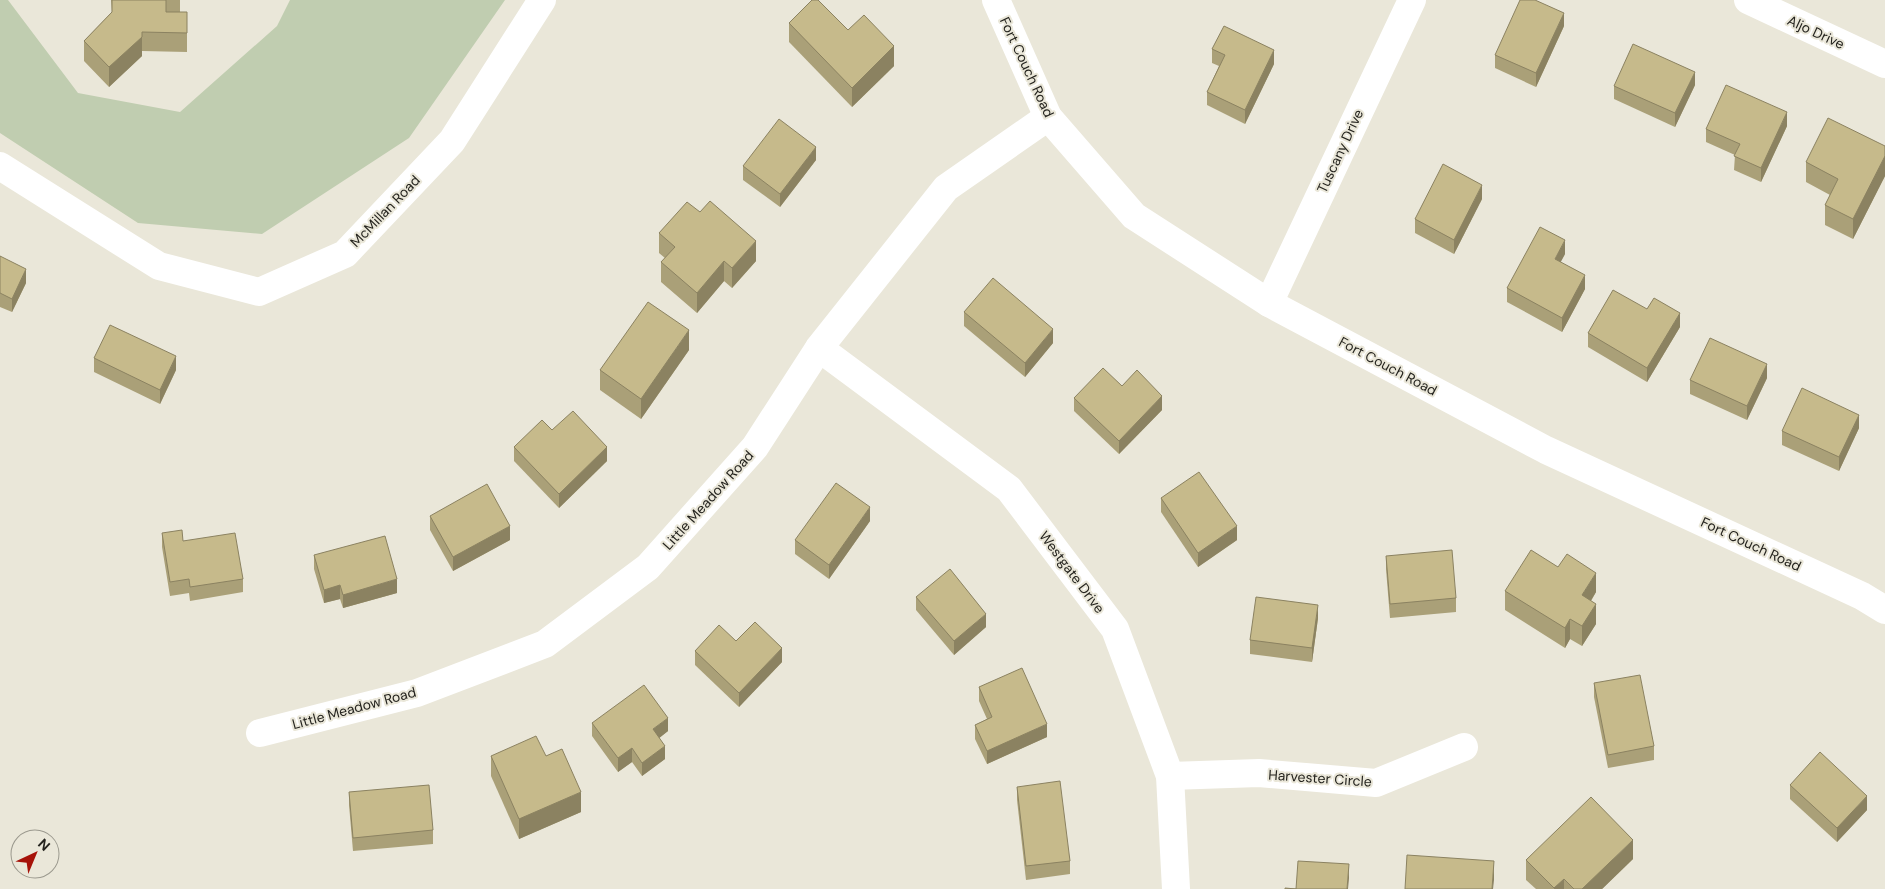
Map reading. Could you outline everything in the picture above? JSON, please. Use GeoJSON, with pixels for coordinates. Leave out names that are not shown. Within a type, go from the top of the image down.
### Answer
{"type":"FeatureCollection","features":[{"type":"Feature","properties":{"kind":"street","name":"McMillan Road"},"geometry":{"type":"LineString","coordinates":[[0,166],[159,266],[259,292],[345,254],[452,141],[542,0]]}},
{"type":"Feature","properties":{"kind":"street","name":"Fort Couch Road"},"geometry":{"type":"LineString","coordinates":[[996,0],[1048,117],[1134,216],[1269,303],[1546,450],[1862,596],[1885,610]]}},
{"type":"Feature","properties":{"kind":"street","name":"Tuscany Drive"},"geometry":{"type":"LineString","coordinates":[[1269,303],[1412,0]]}},
{"type":"Feature","properties":{"kind":"street","name":"Aljo Drive"},"geometry":{"type":"LineString","coordinates":[[1748,0],[1885,64]]}},
{"type":"Feature","properties":{"kind":"street","name":"Little Meadow Road"},"geometry":{"type":"LineString","coordinates":[[260,733],[417,693],[545,644],[648,567],[755,448],[819,348],[946,188],[1048,117]]}},
{"type":"Feature","properties":{"kind":"street","name":"Westgate Drive"},"geometry":{"type":"LineString","coordinates":[[819,348],[1009,489],[1116,629],[1170,776],[1176,889]]}},
{"type":"Feature","properties":{"kind":"street","name":"Harvester Circle"},"geometry":{"type":"LineString","coordinates":[[1170,776],[1259,773],[1376,783],[1464,747]]}},
{"type":"Feature","properties":{"kind":"green space"},"geometry":{"type":"Polygon","coordinates":[[[0,0],[8,0],[78,93],[180,112],[277,26],[290,0],[505,0],[409,138],[262,234],[138,223],[0,133],[0,0]]]}},
{"type":"Feature","properties":{"kind":"building"},"geometry":{"type":"Polygon","coordinates":[[[112,0],[166,0],[166,12],[187,12],[187,33],[142,32],[142,37],[109,67],[84,41],[112,12],[112,0]]]}},
{"type":"Feature","properties":{"kind":"building"},"geometry":{"type":"Polygon","coordinates":[[[812,0],[818,0],[848,30],[864,15],[894,46],[852,88],[789,23],[812,0]]]}},
{"type":"Feature","properties":{"kind":"building"},"geometry":{"type":"Polygon","coordinates":[[[1520,0],[1535,0],[1564,13],[1536,73],[1495,55],[1520,0]]]}},
{"type":"Feature","properties":{"kind":"building"},"geometry":{"type":"Polygon","coordinates":[[[1224,26],[1274,50],[1245,110],[1207,92],[1225,55],[1212,49],[1224,26]]]}},
{"type":"Feature","properties":{"kind":"building"},"geometry":{"type":"Polygon","coordinates":[[[1633,44],[1695,72],[1675,113],[1614,86],[1633,44]]]}},
{"type":"Feature","properties":{"kind":"building"},"geometry":{"type":"Polygon","coordinates":[[[1726,85],[1787,112],[1761,168],[1734,156],[1740,144],[1706,129],[1726,85]]]}},
{"type":"Feature","properties":{"kind":"building"},"geometry":{"type":"Polygon","coordinates":[[[1828,118],[1885,146],[1885,156],[1853,219],[1825,205],[1838,179],[1806,162],[1828,118]]]}},
{"type":"Feature","properties":{"kind":"building"},"geometry":{"type":"Polygon","coordinates":[[[779,119],[816,147],[780,194],[743,166],[779,119]]]}},
{"type":"Feature","properties":{"kind":"building"},"geometry":{"type":"Polygon","coordinates":[[[1443,164],[1482,185],[1454,240],[1415,219],[1443,164]]]}},
{"type":"Feature","properties":{"kind":"building"},"geometry":{"type":"Polygon","coordinates":[[[710,201],[756,241],[732,268],[724,261],[697,293],[661,262],[675,247],[659,233],[687,202],[700,212],[710,201]]]}},
{"type":"Feature","properties":{"kind":"building"},"geometry":{"type":"Polygon","coordinates":[[[1540,227],[1565,240],[1555,259],[1585,275],[1562,318],[1507,288],[1540,227]]]}},
{"type":"Feature","properties":{"kind":"building"},"geometry":{"type":"Polygon","coordinates":[[[0,256],[26,269],[12,299],[0,293],[0,256]]]}},
{"type":"Feature","properties":{"kind":"building"},"geometry":{"type":"Polygon","coordinates":[[[993,278],[1053,329],[1025,363],[964,312],[993,278]]]}},
{"type":"Feature","properties":{"kind":"building"},"geometry":{"type":"Polygon","coordinates":[[[1613,290],[1647,309],[1654,298],[1680,313],[1647,368],[1588,333],[1613,290]]]}},
{"type":"Feature","properties":{"kind":"building"},"geometry":{"type":"Polygon","coordinates":[[[648,302],[689,330],[641,399],[600,370],[648,302]]]}},
{"type":"Feature","properties":{"kind":"building"},"geometry":{"type":"Polygon","coordinates":[[[110,325],[176,356],[160,390],[94,358],[110,325]]]}},
{"type":"Feature","properties":{"kind":"building"},"geometry":{"type":"Polygon","coordinates":[[[1710,338],[1767,364],[1747,406],[1690,380],[1710,338]]]}},
{"type":"Feature","properties":{"kind":"building"},"geometry":{"type":"Polygon","coordinates":[[[1103,368],[1122,386],[1137,370],[1162,396],[1119,441],[1074,398],[1103,368]]]}},
{"type":"Feature","properties":{"kind":"building"},"geometry":{"type":"Polygon","coordinates":[[[1802,388],[1859,415],[1839,457],[1782,431],[1802,388]]]}},
{"type":"Feature","properties":{"kind":"building"},"geometry":{"type":"Polygon","coordinates":[[[573,411],[607,447],[559,494],[514,447],[542,420],[552,430],[573,411]]]}},
{"type":"Feature","properties":{"kind":"building"},"geometry":{"type":"Polygon","coordinates":[[[1199,472],[1237,526],[1198,553],[1161,498],[1199,472]]]}},
{"type":"Feature","properties":{"kind":"building"},"geometry":{"type":"Polygon","coordinates":[[[836,483],[870,507],[829,565],[795,540],[836,483]]]}},
{"type":"Feature","properties":{"kind":"building"},"geometry":{"type":"Polygon","coordinates":[[[487,484],[510,526],[453,557],[430,516],[487,484]]]}},
{"type":"Feature","properties":{"kind":"building"},"geometry":{"type":"Polygon","coordinates":[[[182,530],[183,541],[235,533],[243,579],[190,587],[189,579],[170,582],[162,533],[182,530]]]}},
{"type":"Feature","properties":{"kind":"building"},"geometry":{"type":"Polygon","coordinates":[[[385,536],[397,579],[343,595],[340,585],[324,590],[314,555],[385,536]]]}},
{"type":"Feature","properties":{"kind":"building"},"geometry":{"type":"Polygon","coordinates":[[[1452,550],[1456,598],[1390,604],[1386,556],[1452,550]]]}},
{"type":"Feature","properties":{"kind":"building"},"geometry":{"type":"Polygon","coordinates":[[[1531,550],[1558,567],[1567,554],[1596,573],[1582,595],[1596,604],[1582,626],[1570,619],[1565,628],[1505,591],[1531,550]]]}},
{"type":"Feature","properties":{"kind":"building"},"geometry":{"type":"Polygon","coordinates":[[[950,569],[986,614],[954,641],[916,597],[950,569]]]}},
{"type":"Feature","properties":{"kind":"building"},"geometry":{"type":"Polygon","coordinates":[[[1256,597],[1318,605],[1312,648],[1250,640],[1256,597]]]}},
{"type":"Feature","properties":{"kind":"building"},"geometry":{"type":"Polygon","coordinates":[[[755,622],[782,648],[739,693],[695,651],[719,625],[736,641],[755,622]]]}},
{"type":"Feature","properties":{"kind":"building"},"geometry":{"type":"Polygon","coordinates":[[[1022,668],[1047,724],[987,751],[975,725],[992,717],[979,687],[1022,668]]]}},
{"type":"Feature","properties":{"kind":"building"},"geometry":{"type":"Polygon","coordinates":[[[1640,675],[1654,746],[1608,755],[1594,683],[1640,675]]]}},
{"type":"Feature","properties":{"kind":"building"},"geometry":{"type":"Polygon","coordinates":[[[644,685],[668,718],[653,729],[665,746],[642,763],[632,748],[618,758],[592,723],[644,685]]]}},
{"type":"Feature","properties":{"kind":"building"},"geometry":{"type":"Polygon","coordinates":[[[536,736],[546,756],[562,749],[581,792],[519,819],[491,756],[536,736]]]}},
{"type":"Feature","properties":{"kind":"building"},"geometry":{"type":"Polygon","coordinates":[[[1820,752],[1867,796],[1837,828],[1790,785],[1820,752]]]}},
{"type":"Feature","properties":{"kind":"building"},"geometry":{"type":"Polygon","coordinates":[[[1060,781],[1070,861],[1026,866],[1017,787],[1060,781]]]}},
{"type":"Feature","properties":{"kind":"building"},"geometry":{"type":"Polygon","coordinates":[[[429,785],[433,830],[353,838],[349,792],[429,785]]]}},
{"type":"Feature","properties":{"kind":"building"},"geometry":{"type":"Polygon","coordinates":[[[1591,797],[1633,840],[1582,889],[1574,889],[1564,879],[1554,888],[1526,860],[1591,797]]]}},
{"type":"Feature","properties":{"kind":"building"},"geometry":{"type":"Polygon","coordinates":[[[1407,855],[1494,861],[1492,889],[1405,889],[1407,855]]]}},
{"type":"Feature","properties":{"kind":"building"},"geometry":{"type":"Polygon","coordinates":[[[1298,861],[1349,864],[1347,889],[1296,889],[1298,861]]]}}]}
